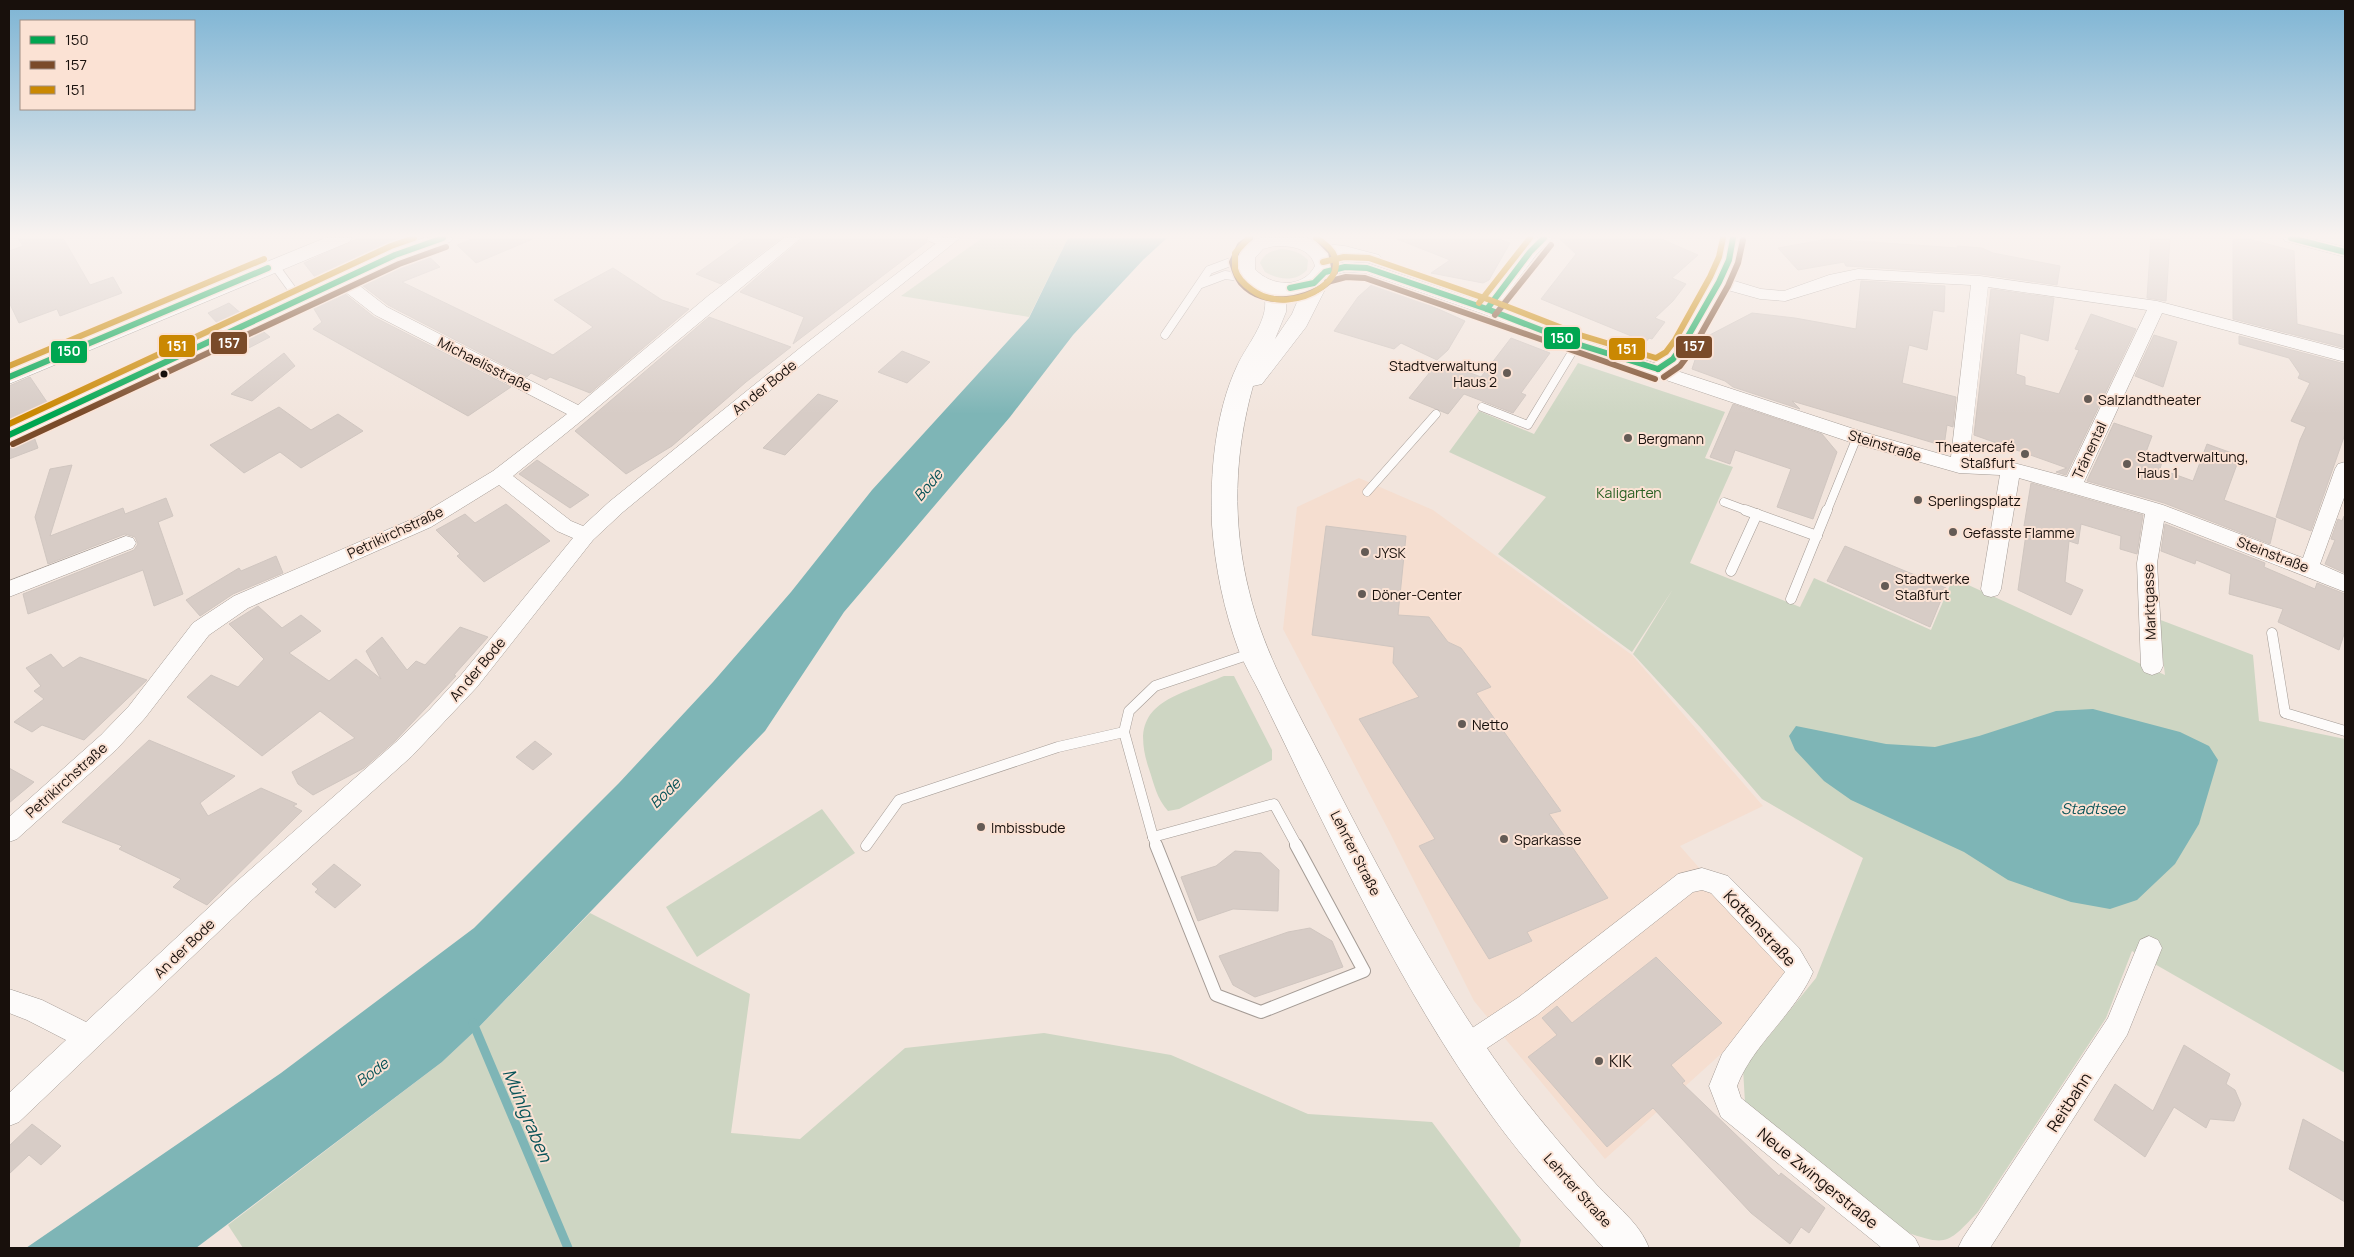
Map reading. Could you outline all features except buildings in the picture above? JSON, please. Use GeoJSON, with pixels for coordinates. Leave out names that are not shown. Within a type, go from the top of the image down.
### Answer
{"type":"FeatureCollection","features":[{"type":"Feature","properties":{"kind":"main road"},"geometry":{"type":"LineString","coordinates":[[9,377],[202,297]]}},
{"type":"Feature","properties":{"kind":"main road"},"geometry":{"type":"LineString","coordinates":[[9,435],[304,297]]}},
{"type":"Feature","properties":{"kind":"main road","name":"Lehrter Straße"},"geometry":{"type":"LineString","coordinates":[[1274,297],[1276,311],[1273,321],[1248,368],[1238,399],[1231,424],[1224,473],[1228,554],[1244,628],[1254,653],[1401,940],[1466,1048],[1531,1137],[1630,1248]]}},
{"type":"Feature","properties":{"kind":"main road","name":"Lehrter Straße"},"geometry":{"type":"LineString","coordinates":[[1238,399],[1281,347],[1301,318],[1309,297]]}},
{"type":"Feature","properties":{"kind":"street","name":"Michaelisstraße"},"geometry":{"type":"LineString","coordinates":[[363,297],[381,310],[580,413]]}},
{"type":"Feature","properties":{"kind":"street","name":"Petrikirchstraße"},"geometry":{"type":"LineString","coordinates":[[9,832],[109,742],[137,712],[201,629],[241,602],[424,522],[500,476],[580,413],[718,297]]}},
{"type":"Feature","properties":{"kind":"street","name":"An der Bode"},"geometry":{"type":"LineString","coordinates":[[9,1112],[90,1038],[244,891],[404,748],[438,715],[469,681],[586,535],[616,507],[873,297]]}},
{"type":"Feature","properties":{"kind":"street","name":"Steinstraße"},"geometry":{"type":"LineString","coordinates":[[1452,297],[1577,344],[1857,437],[1959,466],[2010,469],[2073,485],[2156,510],[2309,568],[2345,584]]}},
{"type":"Feature","properties":{"kind":"street"},"geometry":{"type":"LineString","coordinates":[[1487,309],[1496,297]]}},
{"type":"Feature","properties":{"kind":"street"},"geometry":{"type":"LineString","coordinates":[[1658,370],[1673,359],[1711,297]]}},
{"type":"Feature","properties":{"kind":"street"},"geometry":{"type":"LineString","coordinates":[[1959,466],[1978,297]]}},
{"type":"Feature","properties":{"kind":"street"},"geometry":{"type":"LineString","coordinates":[[2091,297],[2157,306],[2345,356]]}},
{"type":"Feature","properties":{"kind":"street","name":"Tränental"},"geometry":{"type":"LineString","coordinates":[[2073,485],[2157,306]]}},
{"type":"Feature","properties":{"kind":"street"},"geometry":{"type":"LineString","coordinates":[[1990,589],[2008,492],[2010,469]]}},
{"type":"Feature","properties":{"kind":"street"},"geometry":{"type":"LineString","coordinates":[[2309,568],[2345,469]]}},
{"type":"Feature","properties":{"kind":"street"},"geometry":{"type":"LineString","coordinates":[[500,476],[564,526],[586,535]]}},
{"type":"Feature","properties":{"kind":"street","name":"Marktgasse"},"geometry":{"type":"LineString","coordinates":[[2152,666],[2147,563],[2156,510]]}},
{"type":"Feature","properties":{"kind":"street"},"geometry":{"type":"LineString","coordinates":[[9,589],[126,543]]}},
{"type":"Feature","properties":{"kind":"street","name":"Kottenstraße"},"geometry":{"type":"LineString","coordinates":[[1466,1048],[1528,1006],[1687,882],[1702,878],[1720,884],[1790,957],[1800,972],[1773,1011],[1732,1062],[1723,1086],[1731,1107]]}},
{"type":"Feature","properties":{"kind":"street","name":"Reitbahn"},"geometry":{"type":"LineString","coordinates":[[1974,1248],[2118,1026],[2149,948]]}},
{"type":"Feature","properties":{"kind":"street"},"geometry":{"type":"LineString","coordinates":[[9,1002],[33,1009],[90,1038]]}},
{"type":"Feature","properties":{"kind":"street","name":"Neue Zwingerstraße"},"geometry":{"type":"LineString","coordinates":[[1731,1107],[1905,1248]]}},
{"type":"Feature","properties":{"kind":"lane"},"geometry":{"type":"LineString","coordinates":[[1166,335],[1193,297]]}},
{"type":"Feature","properties":{"kind":"lane"},"geometry":{"type":"LineString","coordinates":[[1482,407],[1528,425],[1577,344]]}},
{"type":"Feature","properties":{"kind":"lane"},"geometry":{"type":"LineString","coordinates":[[1367,492],[1436,414]]}},
{"type":"Feature","properties":{"kind":"lane"},"geometry":{"type":"LineString","coordinates":[[1792,599],[1857,437]]}},
{"type":"Feature","properties":{"kind":"lane"},"geometry":{"type":"LineString","coordinates":[[1724,502],[1817,536]]}},
{"type":"Feature","properties":{"kind":"lane"},"geometry":{"type":"LineString","coordinates":[[1731,571],[1757,514]]}},
{"type":"Feature","properties":{"kind":"lane"},"geometry":{"type":"LineString","coordinates":[[2272,633],[2285,713],[2345,731]]}},
{"type":"Feature","properties":{"kind":"lane"},"geometry":{"type":"LineString","coordinates":[[1153,836],[1274,804],[1364,971],[1261,1012],[1216,995],[1153,836],[1124,732],[1129,711],[1155,686],[1254,653]]}},
{"type":"Feature","properties":{"kind":"lane"},"geometry":{"type":"LineString","coordinates":[[866,846],[899,800],[1058,747],[1124,732]]}},
{"type":"Feature","properties":{"kind":"shaded area"},"geometry":{"type":"Polygon","coordinates":[[[1359,478],[1433,510],[1632,655],[1763,806],[1680,846],[1788,969],[1744,1033],[1605,1159],[1474,1001],[1389,831],[1283,629],[1297,507],[1359,478]]]}},
{"type":"Feature","properties":{"kind":"green space"},"geometry":{"type":"Polygon","coordinates":[[[905,297],[1039,297],[1029,317],[905,297]]]}},
{"type":"Feature","properties":{"kind":"green space","name":"Kaligarten"},"geometry":{"type":"Polygon","coordinates":[[[1578,363],[1725,412],[1705,458],[1733,467],[1690,563],[1800,607],[1814,578],[1931,630],[1953,578],[2165,675],[2158,619],[2253,655],[2259,721],[2345,739],[2345,1073],[2132,951],[2106,1018],[1978,1212],[1953,1236],[1939,1240],[1931,1240],[1906,1232],[1745,1103],[1743,1068],[1816,978],[1863,858],[1762,799],[1701,728],[1633,654],[1673,589],[1632,652],[1498,554],[1546,497],[1449,452],[1479,411],[1534,434],[1578,363]]]}},
{"type":"Feature","properties":{"kind":"green space"},"geometry":{"type":"Polygon","coordinates":[[[1224,676],[1234,676],[1272,750],[1272,760],[1179,809],[1168,811],[1156,791],[1149,769],[1144,747],[1144,729],[1150,716],[1160,705],[1188,690],[1224,676]]]}},
{"type":"Feature","properties":{"kind":"green space"},"geometry":{"type":"Polygon","coordinates":[[[822,809],[855,853],[697,957],[666,907],[822,809]]]}},
{"type":"Feature","properties":{"kind":"green space"},"geometry":{"type":"Polygon","coordinates":[[[590,913],[750,994],[731,1133],[800,1139],[905,1048],[1044,1033],[1171,1055],[1308,1114],[1432,1122],[1521,1240],[1519,1248],[243,1248],[228,1225],[442,1062],[476,1030],[590,913]]]}},
{"type":"Feature","properties":{"kind":"water","name":"Bode"},"geometry":{"type":"Polygon","coordinates":[[[1039,297],[1109,297],[1073,335],[1010,417],[844,612],[765,731],[476,1030],[442,1062],[196,1248],[26,1248],[281,1073],[474,928],[619,783],[713,682],[791,592],[872,490],[1029,318],[1039,297]]]}},
{"type":"Feature","properties":{"kind":"water","name":"Stadtsee"},"geometry":{"type":"Polygon","coordinates":[[[2093,709],[2180,732],[2209,746],[2218,760],[2199,824],[2175,864],[2137,900],[2110,909],[2071,902],[2008,880],[1964,852],[1851,800],[1824,781],[1795,750],[1789,736],[1796,726],[1886,744],[1935,747],[1979,736],[2056,711],[2093,709]]]}},
{"type":"Feature","properties":{"kind":"waterway","name":"Mühlgraben"},"geometry":{"type":"LineString","coordinates":[[473,1023],[568,1248]]}},
{"type":"Feature","properties":{"kind":"transit line","name":"151"},"geometry":{"type":"LineString","coordinates":[[9,366],[174,297]]}},
{"type":"Feature","properties":{"kind":"transit line","name":"150"},"geometry":{"type":"LineString","coordinates":[[9,377],[200,297]]}},
{"type":"Feature","properties":{"kind":"transit line","name":"151"},"geometry":{"type":"LineString","coordinates":[[9,424],[282,297]]}},
{"type":"Feature","properties":{"kind":"transit line","name":"150"},"geometry":{"type":"LineString","coordinates":[[9,435],[306,297]]}},
{"type":"Feature","properties":{"kind":"transit line","name":"157"},"geometry":{"type":"LineString","coordinates":[[13,444],[329,297]]}},
{"type":"Feature","properties":{"kind":"transit line","name":"157"},"geometry":{"type":"LineString","coordinates":[[1263,297],[1277,299],[1303,297]]}},
{"type":"Feature","properties":{"kind":"transit line","name":"151"},"geometry":{"type":"LineString","coordinates":[[1268,297],[1290,299],[1303,297]]}},
{"type":"Feature","properties":{"kind":"transit line","name":"157"},"geometry":{"type":"LineString","coordinates":[[1418,297],[1655,379]]}},
{"type":"Feature","properties":{"kind":"transit line","name":"150"},"geometry":{"type":"LineString","coordinates":[[1451,297],[1577,344],[1658,369]]}},
{"type":"Feature","properties":{"kind":"transit line","name":"151"},"geometry":{"type":"LineString","coordinates":[[1480,297],[1580,335],[1656,358],[1666,352],[1675,340],[1699,297]]}},
{"type":"Feature","properties":{"kind":"transit line","name":"151"},"geometry":{"type":"LineString","coordinates":[[1479,303],[1484,297]]}},
{"type":"Feature","properties":{"kind":"transit line","name":"150"},"geometry":{"type":"LineString","coordinates":[[1487,309],[1496,297]]}},
{"type":"Feature","properties":{"kind":"transit line","name":"157"},"geometry":{"type":"LineString","coordinates":[[1495,315],[1509,297]]}},
{"type":"Feature","properties":{"kind":"transit line","name":"150"},"geometry":{"type":"LineString","coordinates":[[1658,369],[1673,359],[1711,297]]}},
{"type":"Feature","properties":{"kind":"transit line","name":"157"},"geometry":{"type":"LineString","coordinates":[[1664,377],[1680,366],[1692,350],[1722,297]]}},
{"type":"Feature","properties":{"kind":"place","name":"Stadtverwaltung Haus 2"},"geometry":{"type":"Point","coordinates":[1507,373]}},
{"type":"Feature","properties":{"kind":"place","name":"Salzlandtheater"},"geometry":{"type":"Point","coordinates":[2088,399]}},
{"type":"Feature","properties":{"kind":"place","name":"Bergmann"},"geometry":{"type":"Point","coordinates":[1628,438]}},
{"type":"Feature","properties":{"kind":"place","name":"Theatercafé Staßfurt"},"geometry":{"type":"Point","coordinates":[2025,454]}},
{"type":"Feature","properties":{"kind":"place","name":"Stadtverwaltung, Haus 1"},"geometry":{"type":"Point","coordinates":[2127,464]}},
{"type":"Feature","properties":{"kind":"place","name":"Sperlingsplatz"},"geometry":{"type":"Point","coordinates":[1918,500]}},
{"type":"Feature","properties":{"kind":"place","name":"Gefasste Flamme"},"geometry":{"type":"Point","coordinates":[1953,532]}},
{"type":"Feature","properties":{"kind":"place","name":"JYSK"},"geometry":{"type":"Point","coordinates":[1365,552]}},
{"type":"Feature","properties":{"kind":"place","name":"Stadtwerke Staßfurt"},"geometry":{"type":"Point","coordinates":[1885,586]}},
{"type":"Feature","properties":{"kind":"place","name":"Döner-Center"},"geometry":{"type":"Point","coordinates":[1362,594]}},
{"type":"Feature","properties":{"kind":"place","name":"Netto"},"geometry":{"type":"Point","coordinates":[1462,724]}},
{"type":"Feature","properties":{"kind":"place","name":"Imbissbude"},"geometry":{"type":"Point","coordinates":[981,827]}},
{"type":"Feature","properties":{"kind":"place","name":"Sparkasse"},"geometry":{"type":"Point","coordinates":[1504,839]}},
{"type":"Feature","properties":{"kind":"place","name":"KIK"},"geometry":{"type":"Point","coordinates":[1599,1061]}}]}
